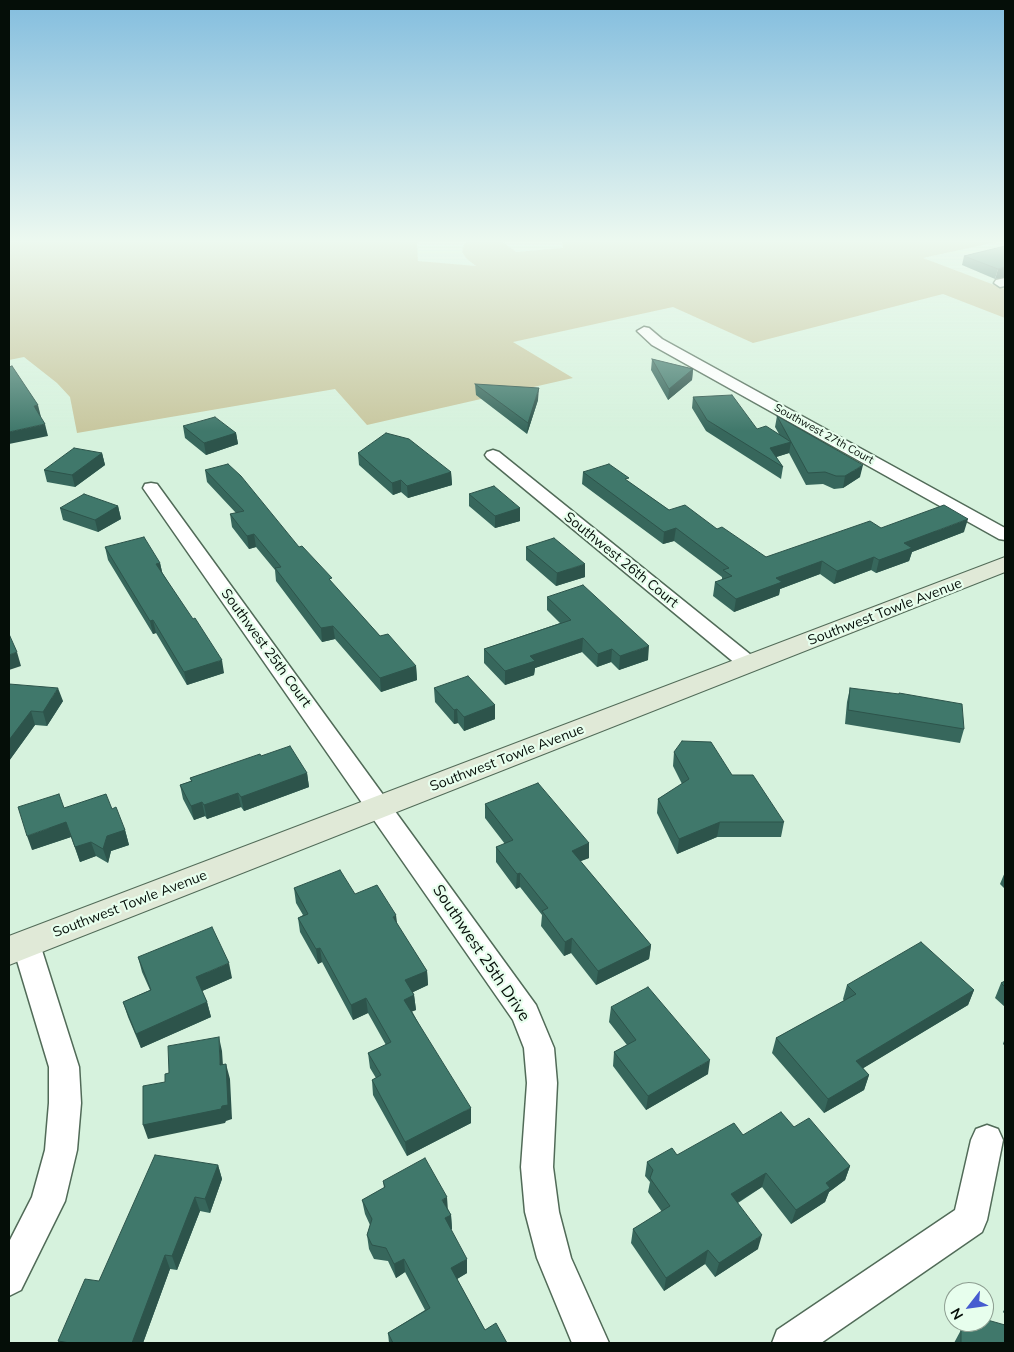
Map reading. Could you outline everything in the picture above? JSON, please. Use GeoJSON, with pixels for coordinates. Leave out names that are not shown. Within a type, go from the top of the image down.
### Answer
{"type":"FeatureCollection","features":[{"type":"Feature","properties":{"kind":"main road","name":"Southwest Towle Avenue"},"geometry":{"type":"LineString","coordinates":[[18,948],[1005,564]]}},
{"type":"Feature","properties":{"kind":"street","name":"Southwest 27th Court"},"geometry":{"type":"LineString","coordinates":[[644,330],[658,342],[1005,535]]}},
{"type":"Feature","properties":{"kind":"street","name":"Southwest 26th Court"},"geometry":{"type":"LineString","coordinates":[[493,455],[750,664]]}},
{"type":"Feature","properties":{"kind":"street","name":"Southwest 25th Court"},"geometry":{"type":"LineString","coordinates":[[151,488],[380,808]]}},
{"type":"Feature","properties":{"kind":"street","name":"Southwest 25th Drive"},"geometry":{"type":"LineString","coordinates":[[380,808],[526,1014],[539,1048],[542,1084],[537,1167],[542,1212],[554,1258],[572,1306],[591,1343]]}},
{"type":"Feature","properties":{"kind":"street"},"geometry":{"type":"LineString","coordinates":[[9,1278],[48,1201],[61,1150],[65,1103],[64,1067],[18,948]]}},
{"type":"Feature","properties":{"kind":"street"},"geometry":{"type":"LineString","coordinates":[[790,1343],[970,1220],[987,1140]]}},
{"type":"Feature","properties":{"kind":"green space"},"geometry":{"type":"Polygon","coordinates":[[[9,305],[900,305],[753,343],[673,307],[513,342],[573,378],[367,425],[335,389],[77,433],[70,397],[57,383],[24,357],[9,360],[9,305]]]}},
{"type":"Feature","properties":{"kind":"green space"},"geometry":{"type":"Polygon","coordinates":[[[972,305],[1005,305],[1005,318],[972,305]]]}},
{"type":"Feature","properties":{"kind":"building"},"geometry":{"type":"Polygon","coordinates":[[[652,359],[693,369],[669,389],[652,359]]]}},
{"type":"Feature","properties":{"kind":"building"},"geometry":{"type":"Polygon","coordinates":[[[12,366],[38,405],[34,406],[45,424],[9,432],[9,367],[12,366]]]}},
{"type":"Feature","properties":{"kind":"building"},"geometry":{"type":"Polygon","coordinates":[[[475,384],[539,388],[528,423],[475,384]]]}},
{"type":"Feature","properties":{"kind":"building"},"geometry":{"type":"Polygon","coordinates":[[[732,395],[757,429],[766,426],[791,442],[770,448],[783,467],[707,420],[693,397],[732,395]]]}},
{"type":"Feature","properties":{"kind":"building"},"geometry":{"type":"Polygon","coordinates":[[[777,416],[863,465],[845,476],[836,476],[825,472],[808,473],[777,416]]]}},
{"type":"Feature","properties":{"kind":"building"},"geometry":{"type":"Polygon","coordinates":[[[215,417],[236,433],[204,443],[183,426],[215,417]]]}},
{"type":"Feature","properties":{"kind":"building"},"geometry":{"type":"Polygon","coordinates":[[[386,433],[409,439],[451,472],[407,486],[401,480],[392,483],[358,453],[386,433]]]}},
{"type":"Feature","properties":{"kind":"building"},"geometry":{"type":"Polygon","coordinates":[[[74,448],[102,453],[72,475],[44,470],[74,448]]]}},
{"type":"Feature","properties":{"kind":"building"},"geometry":{"type":"Polygon","coordinates":[[[228,464],[241,476],[299,547],[302,546],[332,578],[329,579],[380,636],[388,634],[416,666],[380,678],[333,626],[321,628],[275,568],[281,567],[254,534],[247,536],[230,514],[244,511],[205,470],[228,464]]]}},
{"type":"Feature","properties":{"kind":"building"},"geometry":{"type":"Polygon","coordinates":[[[609,464],[629,478],[625,479],[669,510],[685,505],[717,529],[722,527],[766,557],[870,521],[881,528],[944,505],[968,519],[904,543],[912,548],[879,560],[874,557],[837,571],[822,561],[776,578],[782,582],[736,599],[715,582],[732,576],[723,570],[729,568],[676,528],[664,532],[583,472],[609,464]]]}},
{"type":"Feature","properties":{"kind":"building"},"geometry":{"type":"Polygon","coordinates":[[[494,486],[520,508],[495,516],[469,494],[494,486]]]}},
{"type":"Feature","properties":{"kind":"building"},"geometry":{"type":"Polygon","coordinates":[[[84,494],[118,506],[95,520],[60,508],[84,494]]]}},
{"type":"Feature","properties":{"kind":"building"},"geometry":{"type":"Polygon","coordinates":[[[144,537],[160,563],[156,564],[193,619],[195,618],[222,660],[184,672],[153,620],[150,621],[105,547],[144,537]]]}},
{"type":"Feature","properties":{"kind":"building"},"geometry":{"type":"Polygon","coordinates":[[[554,538],[585,564],[557,573],[526,547],[554,538]]]}},
{"type":"Feature","properties":{"kind":"building"},"geometry":{"type":"Polygon","coordinates":[[[583,585],[649,646],[620,656],[612,649],[598,654],[583,638],[530,656],[535,661],[505,671],[484,649],[571,620],[547,597],[583,585]]]}},
{"type":"Feature","properties":{"kind":"building"},"geometry":{"type":"Polygon","coordinates":[[[9,634],[17,652],[9,655],[9,634]]]}},
{"type":"Feature","properties":{"kind":"building"},"geometry":{"type":"Polygon","coordinates":[[[468,676],[495,705],[464,717],[457,709],[454,710],[434,688],[468,676]]]}},
{"type":"Feature","properties":{"kind":"building"},"geometry":{"type":"Polygon","coordinates":[[[9,684],[58,688],[43,712],[31,711],[9,740],[9,684]]]}},
{"type":"Feature","properties":{"kind":"building"},"geometry":{"type":"Polygon","coordinates":[[[850,688],[899,693],[962,704],[964,729],[848,710],[850,688]]]}},
{"type":"Feature","properties":{"kind":"building"},"geometry":{"type":"Polygon","coordinates":[[[682,741],[711,742],[732,775],[753,775],[784,822],[720,822],[679,839],[658,799],[689,779],[674,752],[682,741]]]}},
{"type":"Feature","properties":{"kind":"building"},"geometry":{"type":"Polygon","coordinates":[[[290,746],[307,773],[241,797],[238,793],[204,805],[202,802],[191,806],[180,785],[192,781],[190,778],[260,754],[261,756],[290,746]]]}},
{"type":"Feature","properties":{"kind":"building"},"geometry":{"type":"Polygon","coordinates":[[[538,783],[589,843],[572,851],[651,945],[598,971],[572,938],[565,942],[542,911],[548,908],[520,873],[517,874],[496,847],[513,840],[485,804],[538,783]]]}},
{"type":"Feature","properties":{"kind":"building"},"geometry":{"type":"Polygon","coordinates":[[[59,794],[64,808],[106,794],[112,809],[116,807],[125,830],[107,836],[103,849],[91,842],[75,847],[66,822],[27,836],[18,807],[59,794]]]}},
{"type":"Feature","properties":{"kind":"building"},"geometry":{"type":"Polygon","coordinates":[[[340,870],[355,894],[377,885],[396,915],[393,917],[427,971],[405,980],[414,995],[404,1000],[471,1108],[405,1142],[372,1080],[381,1075],[368,1053],[391,1042],[366,998],[351,1005],[320,948],[316,949],[298,918],[308,914],[294,888],[340,870]]]}},
{"type":"Feature","properties":{"kind":"building"},"geometry":{"type":"Polygon","coordinates":[[[212,927],[229,963],[196,977],[207,1002],[136,1034],[123,1002],[151,990],[138,957],[212,927]]]}},
{"type":"Feature","properties":{"kind":"building"},"geometry":{"type":"Polygon","coordinates":[[[921,942],[974,990],[856,1061],[869,1075],[828,1099],[776,1038],[856,994],[847,985],[921,942]]]}},
{"type":"Feature","properties":{"kind":"building"},"geometry":{"type":"Polygon","coordinates":[[[648,987],[710,1060],[648,1096],[614,1052],[636,1040],[611,1007],[648,987]]]}},
{"type":"Feature","properties":{"kind":"building"},"geometry":{"type":"Polygon","coordinates":[[[219,1037],[220,1065],[226,1064],[228,1105],[222,1106],[221,1109],[143,1125],[143,1086],[165,1082],[165,1074],[169,1073],[168,1046],[219,1037]]]}},
{"type":"Feature","properties":{"kind":"building"},"geometry":{"type":"Polygon","coordinates":[[[781,1112],[794,1127],[809,1118],[850,1166],[826,1183],[830,1188],[796,1210],[766,1173],[731,1194],[762,1235],[719,1263],[708,1250],[666,1278],[633,1229],[670,1206],[650,1178],[653,1170],[647,1162],[672,1148],[677,1155],[734,1123],[743,1135],[781,1112]]]}},
{"type":"Feature","properties":{"kind":"building"},"geometry":{"type":"Polygon","coordinates":[[[155,1155],[218,1165],[205,1199],[195,1197],[172,1256],[165,1255],[132,1343],[70,1343],[58,1341],[85,1279],[99,1281],[155,1155]]]}},
{"type":"Feature","properties":{"kind":"building"},"geometry":{"type":"Polygon","coordinates":[[[425,1158],[447,1197],[442,1200],[451,1215],[445,1218],[467,1259],[451,1268],[485,1330],[496,1323],[507,1343],[393,1343],[388,1333],[430,1308],[404,1259],[394,1264],[386,1248],[372,1245],[367,1235],[372,1219],[362,1200],[385,1187],[383,1181],[425,1158]]]}},
{"type":"Feature","properties":{"kind":"building"},"geometry":{"type":"Polygon","coordinates":[[[994,1322],[1005,1325],[1005,1343],[961,1343],[961,1332],[994,1332],[994,1322]]]}}]}
